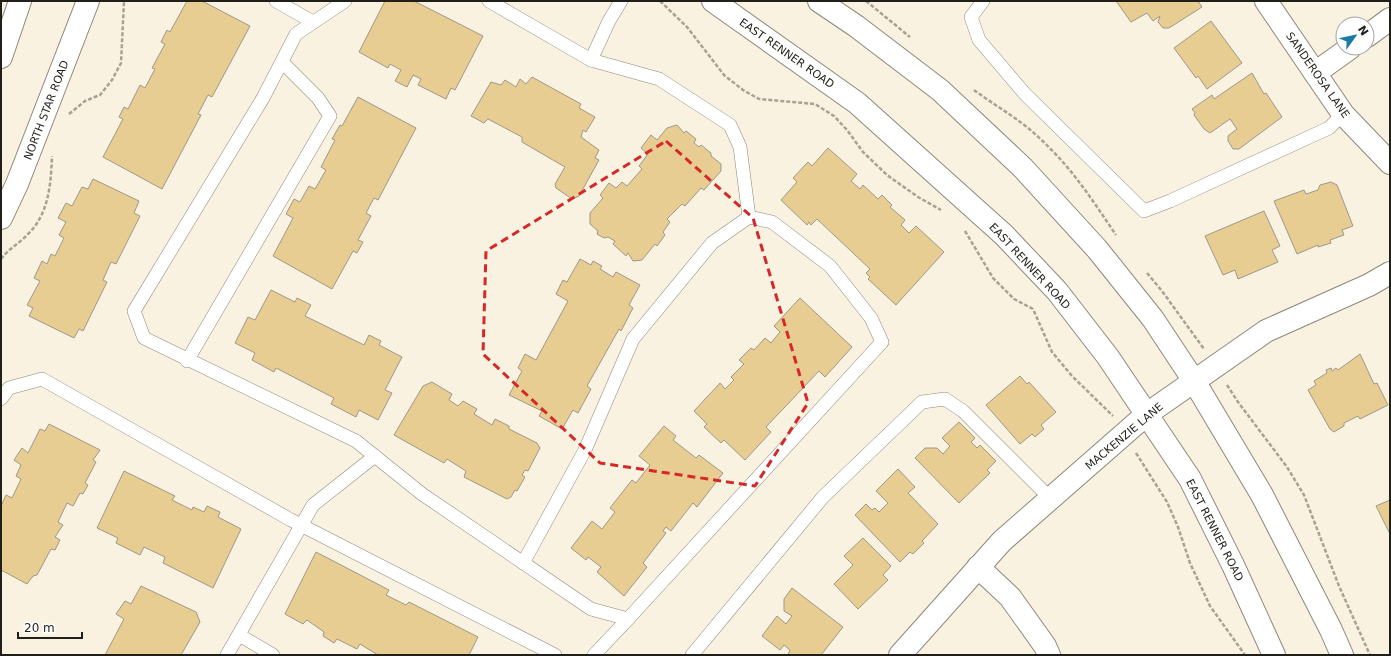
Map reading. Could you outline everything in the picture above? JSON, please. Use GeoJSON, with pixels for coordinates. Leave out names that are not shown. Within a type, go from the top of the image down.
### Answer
{"type":"FeatureCollection","features":[{"type":"Feature","properties":{"kind":"main road"},"geometry":{"type":"LineString","coordinates":[[1,57],[20,1]]}},
{"type":"Feature","properties":{"kind":"main road","name":"NORTH STAR ROAD"},"geometry":{"type":"LineString","coordinates":[[1,218],[17,184],[88,1]]}},
{"type":"Feature","properties":{"kind":"main road","name":"EAST RENNER ROAD"},"geometry":{"type":"LineString","coordinates":[[713,1],[857,103],[1004,235],[1057,292],[1108,357],[1190,479],[1233,565],[1274,655]]}},
{"type":"Feature","properties":{"kind":"main road","name":"SANDEROSA LANE"},"geometry":{"type":"LineString","coordinates":[[1266,1],[1343,114],[1390,163]]}},
{"type":"Feature","properties":{"kind":"main road"},"geometry":{"type":"LineString","coordinates":[[831,5],[940,90],[1023,168],[1097,249],[1153,319],[1194,382],[1262,495],[1332,630],[1342,655]]}},
{"type":"Feature","properties":{"kind":"main road"},"geometry":{"type":"LineString","coordinates":[[1375,30],[1390,19]]}},
{"type":"Feature","properties":{"kind":"main road"},"geometry":{"type":"LineString","coordinates":[[1315,73],[1339,56]]}},
{"type":"Feature","properties":{"kind":"main road","name":"MACKENZIE LANE"},"geometry":{"type":"LineString","coordinates":[[900,655],[1002,540],[1147,414],[1266,331],[1369,285],[1390,273]]}},
{"type":"Feature","properties":{"kind":"main road"},"geometry":{"type":"LineString","coordinates":[[978,567],[1010,597],[1045,646],[1049,655]]}},
{"type":"Feature","properties":{"kind":"lane"},"geometry":{"type":"LineString","coordinates":[[276,1],[313,22]]}},
{"type":"Feature","properties":{"kind":"lane"},"geometry":{"type":"LineString","coordinates":[[345,1],[296,34],[263,98],[134,311],[144,338],[188,361],[356,441],[422,494],[592,609],[628,619]]}},
{"type":"Feature","properties":{"kind":"lane"},"geometry":{"type":"LineString","coordinates":[[489,1],[592,60],[659,79],[730,125],[740,147],[749,217]]}},
{"type":"Feature","properties":{"kind":"lane"},"geometry":{"type":"LineString","coordinates":[[592,60],[609,21],[621,1]]}},
{"type":"Feature","properties":{"kind":"lane"},"geometry":{"type":"LineString","coordinates":[[983,1],[971,17],[979,40],[1025,94],[1144,211],[1170,201],[1329,128],[1343,114]]}},
{"type":"Feature","properties":{"kind":"lane"},"geometry":{"type":"LineString","coordinates":[[188,361],[330,116],[318,98],[282,62]]}},
{"type":"Feature","properties":{"kind":"lane"},"geometry":{"type":"LineString","coordinates":[[523,562],[585,450],[633,339],[712,243],[749,217],[772,222],[830,266],[871,318],[882,342],[594,655]]}},
{"type":"Feature","properties":{"kind":"lane"},"geometry":{"type":"LineString","coordinates":[[1,399],[9,388],[42,379],[303,525],[555,655]]}},
{"type":"Feature","properties":{"kind":"lane"},"geometry":{"type":"LineString","coordinates":[[692,655],[822,498],[922,402],[945,399],[963,411],[1050,498]]}},
{"type":"Feature","properties":{"kind":"lane"},"geometry":{"type":"LineString","coordinates":[[228,655],[313,505],[375,456]]}},
{"type":"Feature","properties":{"kind":"lane"},"geometry":{"type":"LineString","coordinates":[[239,635],[273,655]]}},
{"type":"Feature","properties":{"kind":"path"},"geometry":{"type":"LineString","coordinates":[[65,117],[85,101],[100,95],[112,80],[121,63],[124,1]]}},
{"type":"Feature","properties":{"kind":"path"},"geometry":{"type":"LineString","coordinates":[[660,1],[687,27],[724,75],[743,90],[759,99],[815,104],[834,116],[847,130],[863,152],[887,175],[918,197],[947,213]]}},
{"type":"Feature","properties":{"kind":"path"},"geometry":{"type":"LineString","coordinates":[[1,259],[4,254],[29,234],[42,217],[51,186],[52,155]]}},
{"type":"Feature","properties":{"kind":"path"},"geometry":{"type":"LineString","coordinates":[[964,229],[993,278],[1014,299],[1033,309],[1052,352],[1072,376],[1111,413],[1125,434],[1167,502],[1178,527],[1190,563],[1210,606],[1245,655]]}},
{"type":"Feature","properties":{"kind":"highlighted area"},"geometry":{"type":"Polygon","coordinates":[[[666,141],[753,218],[808,403],[755,486],[600,463],[483,354],[486,251],[666,141]]]}},
{"type":"Feature","properties":{"kind":"building"},"geometry":{"type":"Polygon","coordinates":[[[187,1],[202,1],[250,26],[212,97],[208,95],[198,114],[201,115],[162,189],[103,157],[123,119],[119,117],[124,107],[128,109],[140,85],[145,88],[155,69],[152,68],[165,44],[161,42],[167,30],[170,32],[187,1]]]}},
{"type":"Feature","properties":{"kind":"building"},"geometry":{"type":"Polygon","coordinates":[[[385,1],[414,1],[483,36],[455,90],[451,88],[446,99],[418,85],[421,79],[413,75],[407,87],[395,81],[401,70],[390,64],[388,68],[359,52],[385,1]]]}},
{"type":"Feature","properties":{"kind":"building"},"geometry":{"type":"Polygon","coordinates":[[[1116,1],[1198,1],[1202,7],[1169,28],[1163,28],[1158,22],[1160,16],[1153,21],[1147,13],[1131,22],[1116,1]]]}},
{"type":"Feature","properties":{"kind":"building"},"geometry":{"type":"Polygon","coordinates":[[[1211,21],[1242,63],[1207,89],[1198,76],[1196,78],[1174,48],[1211,21]]]}},
{"type":"Feature","properties":{"kind":"building"},"geometry":{"type":"Polygon","coordinates":[[[1252,73],[1264,94],[1266,93],[1282,117],[1239,149],[1233,149],[1228,141],[1228,136],[1237,129],[1230,119],[1210,133],[1204,129],[1194,115],[1195,113],[1192,109],[1212,95],[1214,99],[1252,73]]]}},
{"type":"Feature","properties":{"kind":"building"},"geometry":{"type":"Polygon","coordinates":[[[532,77],[581,104],[579,108],[595,117],[586,132],[583,130],[581,137],[599,150],[595,158],[599,160],[579,196],[572,199],[556,188],[555,184],[565,167],[522,142],[522,137],[488,119],[484,123],[471,116],[491,82],[501,85],[505,80],[516,87],[520,79],[526,84],[532,77]]]}},
{"type":"Feature","properties":{"kind":"building"},"geometry":{"type":"Polygon","coordinates":[[[358,97],[416,128],[378,200],[374,198],[366,213],[371,216],[358,240],[363,242],[357,253],[353,251],[332,289],[273,256],[293,218],[286,214],[294,199],[300,202],[309,186],[315,189],[326,170],[321,167],[335,140],[332,139],[340,125],[342,126],[358,97]]]}},
{"type":"Feature","properties":{"kind":"building"},"geometry":{"type":"Polygon","coordinates":[[[677,125],[684,133],[686,131],[696,139],[694,143],[699,147],[701,145],[711,153],[711,156],[721,164],[721,171],[704,190],[701,188],[685,206],[682,204],[667,219],[670,222],[663,232],[665,235],[657,246],[655,244],[642,260],[633,261],[628,253],[626,256],[613,244],[615,241],[597,234],[598,231],[590,224],[590,213],[603,198],[600,195],[609,183],[616,188],[622,182],[627,186],[642,169],[639,166],[648,154],[641,148],[651,135],[657,140],[667,128],[677,125]]]}},
{"type":"Feature","properties":{"kind":"building"},"geometry":{"type":"Polygon","coordinates":[[[828,148],[857,174],[851,181],[860,189],[863,185],[878,199],[882,195],[892,205],[890,207],[905,220],[901,225],[909,233],[916,226],[944,252],[896,305],[868,279],[870,277],[866,273],[870,269],[817,219],[811,225],[809,222],[807,225],[781,200],[797,182],[793,178],[808,162],[812,166],[828,148]]]}},
{"type":"Feature","properties":{"kind":"building"},"geometry":{"type":"Polygon","coordinates":[[[93,179],[139,201],[134,213],[140,216],[116,264],[111,262],[103,280],[107,282],[83,331],[79,329],[74,338],[29,316],[33,308],[27,305],[40,281],[34,278],[42,261],[47,264],[51,254],[55,256],[64,238],[59,235],[66,222],[58,218],[66,203],[72,206],[82,187],[88,189],[93,179]]]}},
{"type":"Feature","properties":{"kind":"building"},"geometry":{"type":"Polygon","coordinates":[[[1331,182],[1337,185],[1353,226],[1342,230],[1344,235],[1330,240],[1331,243],[1318,247],[1318,245],[1297,254],[1274,201],[1304,190],[1306,194],[1318,190],[1320,185],[1331,182]]]}},
{"type":"Feature","properties":{"kind":"building"},"geometry":{"type":"Polygon","coordinates":[[[1264,211],[1280,246],[1272,250],[1278,262],[1238,279],[1235,270],[1223,275],[1205,236],[1264,211]]]}},
{"type":"Feature","properties":{"kind":"building"},"geometry":{"type":"Polygon","coordinates":[[[580,259],[591,265],[593,261],[602,266],[600,269],[613,277],[616,272],[640,285],[629,305],[633,308],[621,331],[619,329],[587,386],[591,389],[578,413],[573,410],[562,429],[539,416],[542,411],[509,395],[522,371],[518,368],[525,354],[536,360],[568,301],[556,294],[563,280],[567,282],[580,259]]]}},
{"type":"Feature","properties":{"kind":"building"},"geometry":{"type":"Polygon","coordinates":[[[271,290],[295,302],[297,298],[311,305],[305,316],[364,345],[369,335],[381,341],[379,345],[402,357],[385,390],[392,393],[378,420],[359,410],[356,417],[331,404],[334,398],[276,368],[274,372],[252,360],[255,353],[235,343],[248,317],[255,320],[271,290]]]}},
{"type":"Feature","properties":{"kind":"building"},"geometry":{"type":"Polygon","coordinates":[[[800,298],[852,347],[825,377],[819,371],[766,427],[771,432],[745,460],[724,440],[721,443],[704,427],[707,424],[694,411],[720,383],[725,389],[734,380],[731,377],[744,364],[739,360],[751,348],[754,350],[765,338],[771,343],[780,332],[774,326],[800,298]]]}},
{"type":"Feature","properties":{"kind":"building"},"geometry":{"type":"Polygon","coordinates":[[[1360,354],[1374,384],[1377,383],[1388,405],[1360,419],[1358,416],[1344,423],[1344,426],[1334,432],[1330,429],[1308,390],[1316,385],[1314,381],[1327,373],[1326,370],[1331,368],[1332,371],[1336,368],[1338,370],[1360,354]]]}},
{"type":"Feature","properties":{"kind":"building"},"geometry":{"type":"Polygon","coordinates":[[[1020,376],[1027,384],[1029,382],[1056,412],[1041,425],[1044,429],[1035,437],[1032,434],[1020,444],[986,405],[1020,376]]]}},
{"type":"Feature","properties":{"kind":"building"},"geometry":{"type":"Polygon","coordinates":[[[432,382],[452,394],[449,400],[458,406],[463,401],[477,409],[474,414],[492,425],[495,419],[509,426],[509,429],[537,443],[540,448],[528,471],[525,470],[522,475],[525,477],[517,491],[515,490],[511,497],[507,499],[464,477],[466,471],[447,459],[444,463],[394,435],[423,386],[432,382]]]}},
{"type":"Feature","properties":{"kind":"building"},"geometry":{"type":"Polygon","coordinates":[[[959,422],[975,438],[971,442],[977,448],[980,445],[996,461],[987,470],[990,473],[959,503],[915,458],[925,448],[937,448],[943,454],[950,446],[942,438],[959,422]]]}},
{"type":"Feature","properties":{"kind":"building"},"geometry":{"type":"Polygon","coordinates":[[[49,424],[100,450],[93,460],[96,462],[85,483],[88,485],[83,494],[80,493],[73,506],[67,503],[58,522],[63,525],[55,537],[60,540],[55,550],[51,549],[37,575],[33,576],[27,584],[1,570],[1,506],[6,495],[12,498],[21,479],[16,476],[21,465],[14,460],[22,448],[28,453],[40,429],[45,431],[49,424]]]}},
{"type":"Feature","properties":{"kind":"building"},"geometry":{"type":"Polygon","coordinates":[[[664,426],[676,436],[673,440],[696,458],[699,455],[723,473],[697,507],[693,503],[671,531],[666,527],[663,531],[666,533],[643,563],[647,567],[624,596],[597,572],[601,567],[588,557],[586,560],[571,548],[592,521],[602,529],[615,512],[610,508],[632,480],[636,483],[650,465],[639,456],[664,426]]]}},
{"type":"Feature","properties":{"kind":"building"},"geometry":{"type":"Polygon","coordinates":[[[898,469],[915,487],[908,493],[938,524],[922,541],[924,543],[913,554],[910,552],[900,562],[855,515],[866,504],[872,510],[875,508],[879,512],[888,503],[876,491],[898,469]]]}},
{"type":"Feature","properties":{"kind":"building"},"geometry":{"type":"Polygon","coordinates":[[[124,471],[175,496],[172,500],[192,510],[193,507],[204,512],[207,506],[220,512],[218,517],[241,529],[213,588],[163,563],[165,557],[144,547],[140,555],[116,543],[118,538],[97,528],[124,471]]]}},
{"type":"Feature","properties":{"kind":"building"},"geometry":{"type":"Polygon","coordinates":[[[1390,500],[1390,534],[1376,506],[1390,500]]]}},
{"type":"Feature","properties":{"kind":"building"},"geometry":{"type":"Polygon","coordinates":[[[863,538],[891,566],[883,575],[888,580],[858,609],[834,584],[853,565],[844,556],[863,538]]]}},
{"type":"Feature","properties":{"kind":"building"},"geometry":{"type":"Polygon","coordinates":[[[316,552],[389,590],[386,595],[406,605],[409,602],[478,637],[469,655],[378,655],[360,644],[357,649],[337,639],[334,643],[323,636],[324,632],[307,620],[303,624],[285,614],[316,552]]]}},
{"type":"Feature","properties":{"kind":"building"},"geometry":{"type":"Polygon","coordinates":[[[141,586],[196,612],[200,622],[181,655],[105,655],[124,619],[116,614],[125,601],[131,604],[141,586]]]}},
{"type":"Feature","properties":{"kind":"building"},"geometry":{"type":"Polygon","coordinates":[[[792,588],[843,627],[821,655],[788,655],[790,650],[784,645],[780,650],[762,636],[777,616],[786,624],[792,616],[784,611],[784,599],[792,588]]]}}]}
